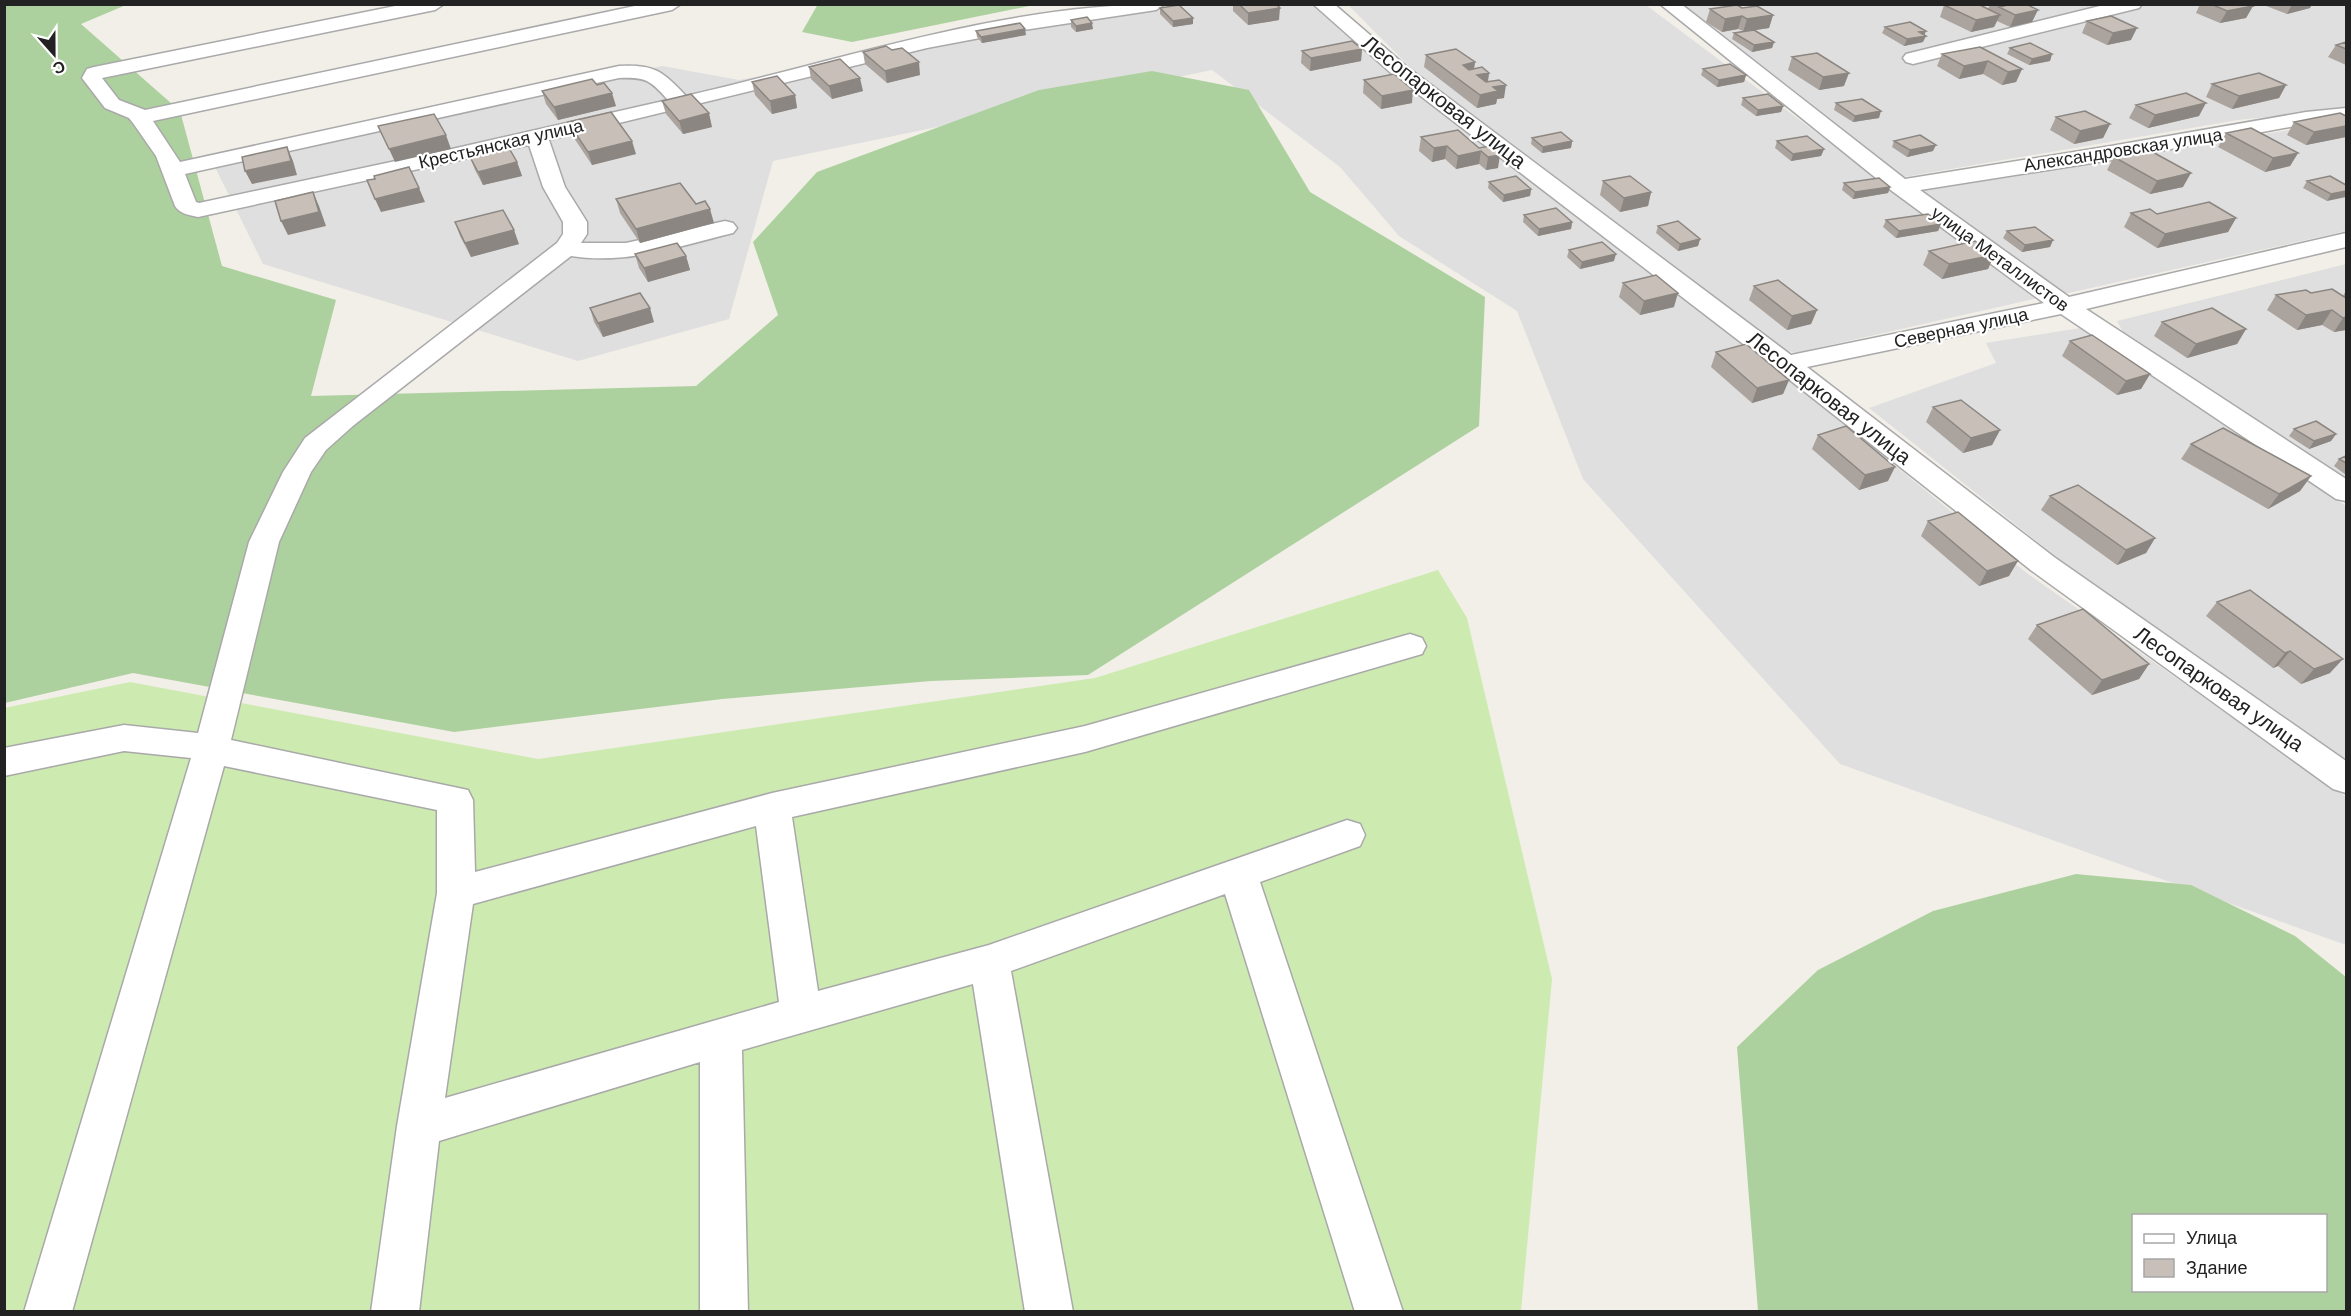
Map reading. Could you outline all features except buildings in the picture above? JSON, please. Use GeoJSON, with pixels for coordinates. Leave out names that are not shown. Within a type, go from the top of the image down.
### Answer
{"type":"FeatureCollection","features":[{"type":"Feature","properties":{"kind":"street"},"geometry":{"type":"LineString","coordinates":[[435,4],[94,73],[92,78],[112,104],[137,114],[167,156],[173,170],[619,72],[644,70],[653,73],[682,103]]}},
{"type":"Feature","properties":{"kind":"street"},"geometry":{"type":"LineString","coordinates":[[139,118],[672,4]]}},
{"type":"Feature","properties":{"kind":"street","name":"Крестьянская улица"},"geometry":{"type":"LineString","coordinates":[[173,170],[186,206],[198,210],[682,103],[927,42],[1155,4]]}},
{"type":"Feature","properties":{"kind":"street","name":"Лесопарковая улица"},"geometry":{"type":"LineString","coordinates":[[1322,4],[1399,70],[1786,364],[2043,564],[2346,779]]}},
{"type":"Feature","properties":{"kind":"street","name":"улица Металлистов"},"geometry":{"type":"LineString","coordinates":[[1669,4],[1900,186],[2065,306],[2346,492]]}},
{"type":"Feature","properties":{"kind":"street"},"geometry":{"type":"LineString","coordinates":[[1913,58],[2133,4]]}},
{"type":"Feature","properties":{"kind":"street","name":"Александровская улица"},"geometry":{"type":"LineString","coordinates":[[1900,186],[2123,151],[2306,118],[2346,114]]}},
{"type":"Feature","properties":{"kind":"street"},"geometry":{"type":"LineString","coordinates":[[48,1311],[211,749],[264,542],[297,472],[315,444],[566,248],[575,234],[575,222],[554,187],[537,136]]}},
{"type":"Feature","properties":{"kind":"street"},"geometry":{"type":"LineString","coordinates":[[566,248],[588,253],[622,252],[725,228]]}},
{"type":"Feature","properties":{"kind":"street","name":"Северная улица"},"geometry":{"type":"LineString","coordinates":[[1786,364],[2065,306],[2346,240]]}},
{"type":"Feature","properties":{"kind":"street"},"geometry":{"type":"LineString","coordinates":[[456,893],[772,807],[1085,739],[1410,646]]}},
{"type":"Feature","properties":{"kind":"street"},"geometry":{"type":"LineString","coordinates":[[4,762],[124,738],[211,749],[454,800],[456,893],[419,1126],[395,1311]]}},
{"type":"Feature","properties":{"kind":"street"},"geometry":{"type":"LineString","coordinates":[[772,807],[801,1014]]}},
{"type":"Feature","properties":{"kind":"street"},"geometry":{"type":"LineString","coordinates":[[419,1126],[721,1037],[989,962],[1347,835]]}},
{"type":"Feature","properties":{"kind":"street"},"geometry":{"type":"LineString","coordinates":[[1238,874],[1379,1311]]}},
{"type":"Feature","properties":{"kind":"street"},"geometry":{"type":"LineString","coordinates":[[989,962],[1049,1311]]}},
{"type":"Feature","properties":{"kind":"street"},"geometry":{"type":"LineString","coordinates":[[721,1037],[724,1311]]}},
{"type":"Feature","properties":{"kind":"shaded area"},"geometry":{"type":"Polygon","coordinates":[[[1197,4],[1313,5],[1391,71],[1774,367],[2028,574],[2346,797],[2346,945],[1840,764],[1583,479],[1517,311],[1399,236],[1340,167],[1212,70],[773,161],[729,319],[578,361],[263,264],[215,167],[662,66],[739,80],[1101,15],[1197,4]]]}},
{"type":"Feature","properties":{"kind":"shaded area"},"geometry":{"type":"Polygon","coordinates":[[[1348,5],[1646,5],[2038,298],[1795,353],[1781,349],[1409,66],[1348,5]]]}},
{"type":"Feature","properties":{"kind":"shaded area"},"geometry":{"type":"Polygon","coordinates":[[[1669,5],[2346,5],[2346,109],[2238,120],[1904,177],[1669,5]]]}},
{"type":"Feature","properties":{"kind":"shaded area"},"geometry":{"type":"Polygon","coordinates":[[[2346,121],[2346,231],[2064,294],[1916,189],[2346,121]]]}},
{"type":"Feature","properties":{"kind":"shaded area"},"geometry":{"type":"Polygon","coordinates":[[[2346,264],[2346,481],[2123,332],[2117,321],[2346,264]]]}},
{"type":"Feature","properties":{"kind":"shaded area"},"geometry":{"type":"Polygon","coordinates":[[[2080,328],[2346,506],[2346,760],[2060,560],[1869,408],[1996,363],[1986,343],[2080,328]]]}},
{"type":"Feature","properties":{"kind":"green space"},"geometry":{"type":"Polygon","coordinates":[[[818,4],[1034,5],[852,42],[802,32],[818,4]]]}},
{"type":"Feature","properties":{"kind":"green space"},"geometry":{"type":"Polygon","coordinates":[[[4,5],[126,5],[81,24],[180,111],[222,266],[336,300],[311,396],[696,386],[778,315],[753,242],[817,172],[1039,90],[1152,71],[1249,90],[1310,192],[1485,297],[1479,426],[1088,675],[931,681],[722,699],[454,732],[133,673],[5,703],[4,5]]]}},
{"type":"Feature","properties":{"kind":"green space"},"geometry":{"type":"Polygon","coordinates":[[[1438,570],[1467,618],[1552,979],[1521,1311],[5,1311],[4,708],[130,682],[538,759],[1095,678],[1438,570]]]}},
{"type":"Feature","properties":{"kind":"green space"},"geometry":{"type":"Polygon","coordinates":[[[2076,874],[2191,885],[2295,936],[2346,977],[2346,1311],[1758,1311],[1737,1047],[1818,970],[1933,911],[2076,874]]]}}]}
